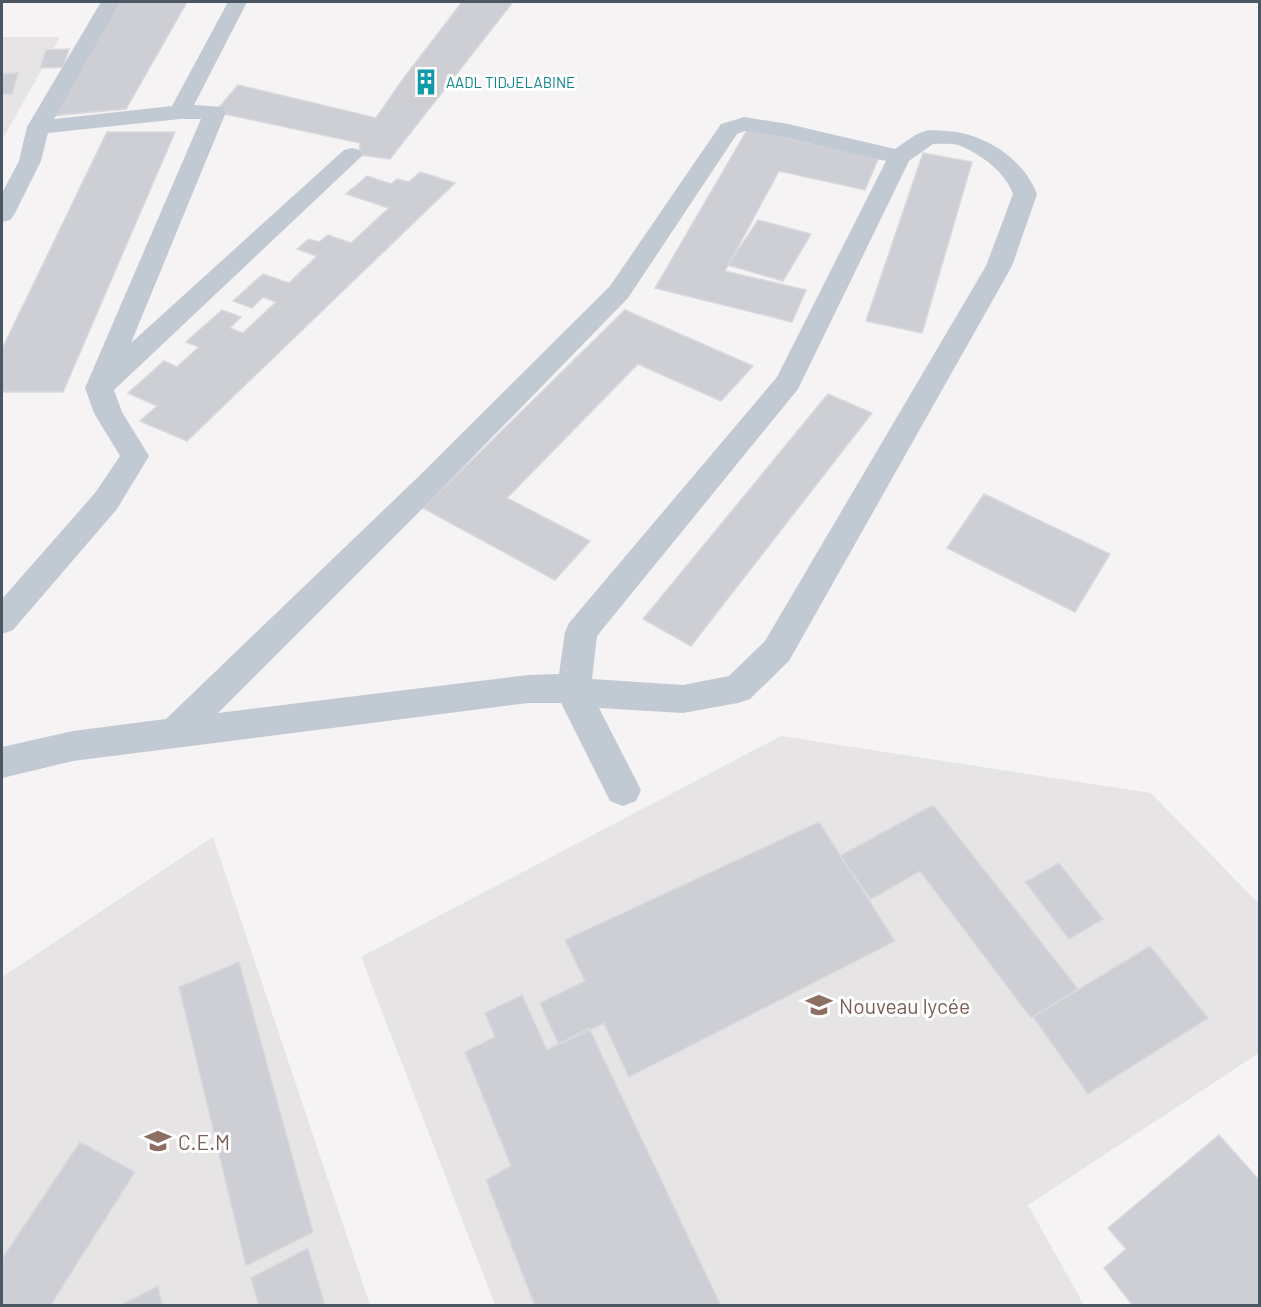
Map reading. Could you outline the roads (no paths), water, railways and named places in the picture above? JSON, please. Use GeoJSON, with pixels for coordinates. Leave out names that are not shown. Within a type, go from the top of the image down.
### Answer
{"type":"FeatureCollection","features":[{"type":"Feature","properties":{"kind":"street"},"geometry":{"type":"LineString","coordinates":[[2,215],[30,161],[38,128],[110,2]]}},
{"type":"Feature","properties":{"kind":"street"},"geometry":{"type":"LineString","coordinates":[[180,112],[237,2]]}},
{"type":"Feature","properties":{"kind":"street"},"geometry":{"type":"LineString","coordinates":[[2,621],[106,501],[135,456],[108,413],[99,388],[215,112],[180,112],[38,128]]}},
{"type":"Feature","properties":{"kind":"street"},"geometry":{"type":"LineString","coordinates":[[175,733],[427,486],[619,292],[729,129],[744,124],[788,131],[899,157]]}},
{"type":"Feature","properties":{"kind":"street"},"geometry":{"type":"LineString","coordinates":[[928,137],[965,139],[1007,165],[1019,178],[1024,194],[999,266],[777,651],[738,689],[683,699],[573,692],[581,632],[788,382],[899,157],[928,137]]}},
{"type":"Feature","properties":{"kind":"street"},"geometry":{"type":"LineString","coordinates":[[99,388],[352,155]]}},
{"type":"Feature","properties":{"kind":"street"},"geometry":{"type":"LineString","coordinates":[[2,163],[30,161]]}},
{"type":"Feature","properties":{"kind":"street"},"geometry":{"type":"LineString","coordinates":[[2,763],[74,746],[528,689],[571,688],[623,790]]}},
{"type":"Feature","properties":{"kind":"place","name":"AADL TIDJELABINE"},"geometry":{"type":"Point","coordinates":[426,82]}},
{"type":"Feature","properties":{"kind":"place","name":"Nouveau lycée"},"geometry":{"type":"Point","coordinates":[819,1005]}},
{"type":"Feature","properties":{"kind":"place","name":"C.E.M"},"geometry":{"type":"Point","coordinates":[158,1141]}}]}
